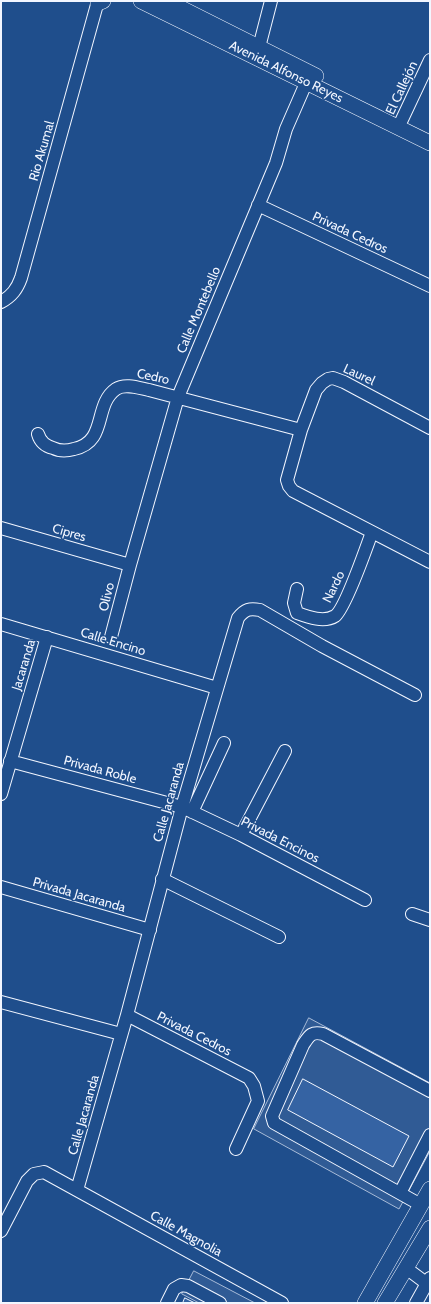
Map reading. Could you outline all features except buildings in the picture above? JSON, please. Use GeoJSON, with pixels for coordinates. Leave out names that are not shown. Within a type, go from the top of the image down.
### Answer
{"type":"FeatureCollection","features":[{"type":"Feature","properties":{"kind":"main road","name":"Avenida Alfonso Reyes"},"geometry":{"type":"LineString","coordinates":[[141,1],[257,52]]}},
{"type":"Feature","properties":{"kind":"main road","name":"Avenida Alfonso Reyes"},"geometry":{"type":"LineString","coordinates":[[167,1],[257,52],[400,123],[430,143]]}},
{"type":"Feature","properties":{"kind":"main road","name":"Avenida Alfonso Reyes"},"geometry":{"type":"LineString","coordinates":[[400,123],[430,132]]}},
{"type":"Feature","properties":{"kind":"main road"},"geometry":{"type":"LineString","coordinates":[[365,1303],[430,1189]]}},
{"type":"Feature","properties":{"kind":"main road"},"geometry":{"type":"LineString","coordinates":[[385,1303],[430,1228]]}},
{"type":"Feature","properties":{"kind":"street"},"geometry":{"type":"LineString","coordinates":[[257,52],[271,1]]}},
{"type":"Feature","properties":{"kind":"street","name":"Rio Akumal"},"geometry":{"type":"LineString","coordinates":[[1,302],[16,289],[21,278],[100,2]]}},
{"type":"Feature","properties":{"kind":"street","name":"El Callejón"},"geometry":{"type":"LineString","coordinates":[[400,123],[430,60]]}},
{"type":"Feature","properties":{"kind":"street","name":"Calle Montebello"},"geometry":{"type":"LineString","coordinates":[[130,565],[178,397],[276,163],[286,129],[308,78]]}},
{"type":"Feature","properties":{"kind":"street","name":"Privada Cedros"},"geometry":{"type":"LineString","coordinates":[[258,205],[430,286]]}},
{"type":"Feature","properties":{"kind":"street","name":"Laurel"},"geometry":{"type":"LineString","coordinates":[[372,532],[293,491],[288,484],[288,476],[301,430],[316,390],[322,382],[333,378],[344,382],[430,428]]}},
{"type":"Feature","properties":{"kind":"street","name":"Cedro"},"geometry":{"type":"LineString","coordinates":[[38,434],[44,444],[52,448],[61,450],[79,448],[86,444],[94,436],[106,400],[117,388],[124,386],[178,397],[301,430]]}},
{"type":"Feature","properties":{"kind":"street","name":"Cipres"},"geometry":{"type":"LineString","coordinates":[[1,528],[130,565]]}},
{"type":"Feature","properties":{"kind":"street"},"geometry":{"type":"LineString","coordinates":[[372,532],[430,562]]}},
{"type":"Feature","properties":{"kind":"street","name":"Nardo"},"geometry":{"type":"LineString","coordinates":[[297,589],[294,603],[297,613],[310,618],[325,619],[336,616],[345,601],[372,532]]}},
{"type":"Feature","properties":{"kind":"street","name":"Olivo"},"geometry":{"type":"LineString","coordinates":[[111,637],[130,565]]}},
{"type":"Feature","properties":{"kind":"street","name":"Calle Jacaranda"},"geometry":{"type":"LineString","coordinates":[[77,1190],[150,930],[162,879],[187,809],[216,688],[238,618],[242,612],[248,609],[260,610],[322,646],[415,695]]}},
{"type":"Feature","properties":{"kind":"street","name":"Calle Encino"},"geometry":{"type":"LineString","coordinates":[[1,624],[216,688]]}},
{"type":"Feature","properties":{"kind":"street","name":"Jacaranda"},"geometry":{"type":"LineString","coordinates":[[1,794],[47,637]]}},
{"type":"Feature","properties":{"kind":"street"},"geometry":{"type":"LineString","coordinates":[[187,809],[224,743]]}},
{"type":"Feature","properties":{"kind":"street"},"geometry":{"type":"LineString","coordinates":[[241,835],[286,751]]}},
{"type":"Feature","properties":{"kind":"street","name":"Privada Roble"},"geometry":{"type":"LineString","coordinates":[[10,761],[187,809]]}},
{"type":"Feature","properties":{"kind":"street","name":"Privada Encinos"},"geometry":{"type":"LineString","coordinates":[[187,809],[241,835],[365,900]]}},
{"type":"Feature","properties":{"kind":"street"},"geometry":{"type":"LineString","coordinates":[[162,879],[279,937]]}},
{"type":"Feature","properties":{"kind":"street","name":"Privada Jacaranda"},"geometry":{"type":"LineString","coordinates":[[1,887],[150,930]]}},
{"type":"Feature","properties":{"kind":"street"},"geometry":{"type":"LineString","coordinates":[[412,914],[430,920]]}},
{"type":"Feature","properties":{"kind":"street"},"geometry":{"type":"LineString","coordinates":[[1,1002],[121,1034]]}},
{"type":"Feature","properties":{"kind":"street","name":"Privada Cedros"},"geometry":{"type":"LineString","coordinates":[[126,1015],[249,1078],[254,1086],[258,1101],[236,1149]]}},
{"type":"Feature","properties":{"kind":"street"},"geometry":{"type":"LineString","coordinates":[[421,1205],[274,1123],[272,1116],[303,1045],[309,1035],[313,1033],[323,1034],[430,1091]]}},
{"type":"Feature","properties":{"kind":"street"},"geometry":{"type":"LineString","coordinates":[[400,1193],[430,1135]]}},
{"type":"Feature","properties":{"kind":"street","name":"Calle Magnolia"},"geometry":{"type":"LineString","coordinates":[[1,1231],[26,1181],[34,1174],[44,1172],[282,1303]]}},
{"type":"Feature","properties":{"kind":"street"},"geometry":{"type":"LineString","coordinates":[[406,1268],[429,1283],[416,1303]]}},
{"type":"Feature","properties":{"kind":"street"},"geometry":{"type":"LineString","coordinates":[[167,1303],[174,1289],[181,1285],[188,1286],[220,1303]]}},
{"type":"Feature","properties":{"kind":"shaded area"},"geometry":{"type":"Polygon","coordinates":[[[309,1018],[430,1083],[430,1151],[399,1209],[254,1129],[309,1018]]]}},
{"type":"Feature","properties":{"kind":"shaded area"},"geometry":{"type":"Polygon","coordinates":[[[194,1271],[255,1303],[199,1303],[182,1294],[194,1271]]]}}]}
